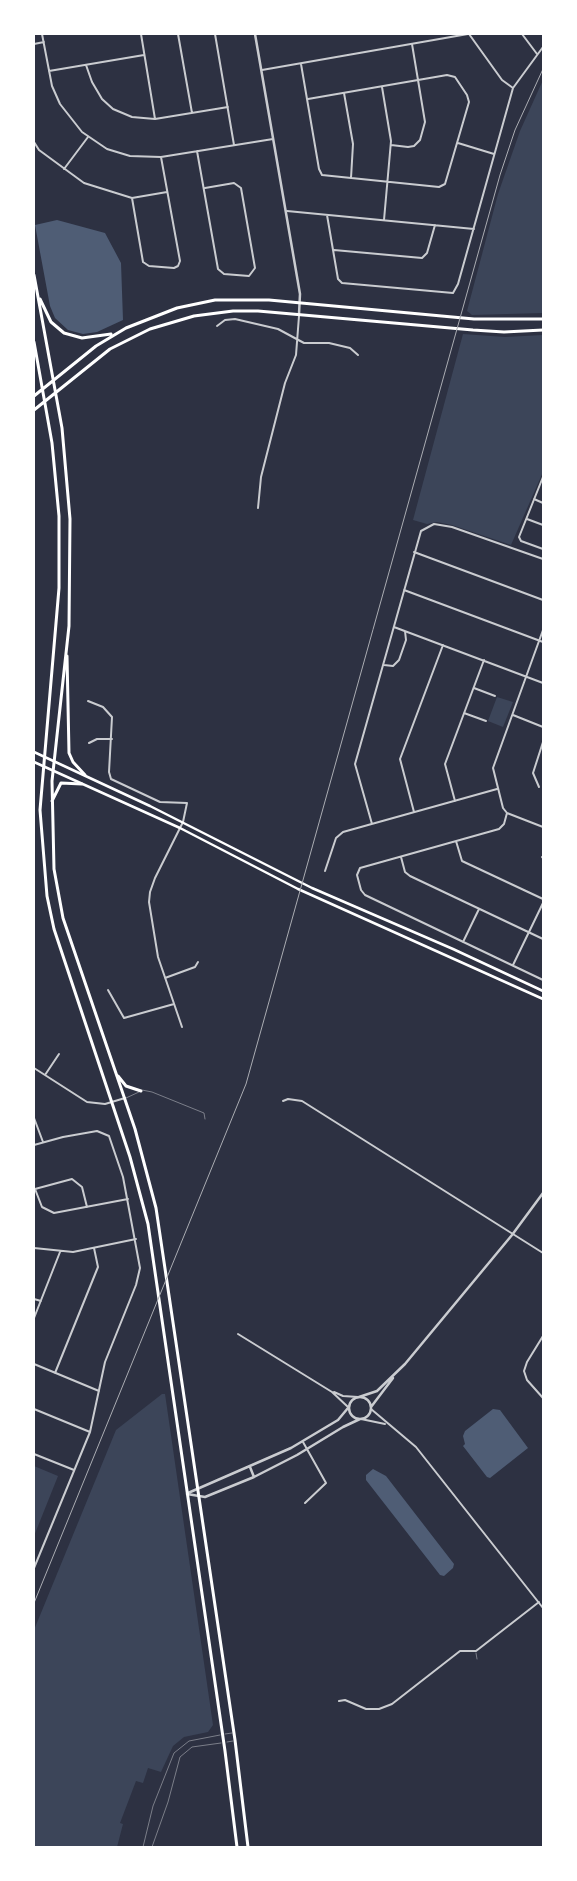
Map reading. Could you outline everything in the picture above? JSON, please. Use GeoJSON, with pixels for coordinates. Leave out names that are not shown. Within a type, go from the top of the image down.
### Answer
{"type":"FeatureCollection","features":[{"type":"Feature","properties":{"kind":"main road"},"geometry":{"type":"LineString","coordinates":[[34,275],[55,392],[69,487],[71,553],[68,641],[69,753],[73,762],[85,775]]}},
{"type":"Feature","properties":{"kind":"main road"},"geometry":{"type":"LineString","coordinates":[[37,294],[51,322],[64,333],[82,338],[114,334]]}},
{"type":"Feature","properties":{"kind":"main road"},"geometry":{"type":"LineString","coordinates":[[34,396],[114,334],[158,314],[209,301],[251,299],[474,320],[543,318]]}},
{"type":"Feature","properties":{"kind":"main road"},"geometry":{"type":"LineString","coordinates":[[34,410],[119,344],[150,329],[177,320],[233,311],[299,314],[441,328],[504,332],[543,330]]}},
{"type":"Feature","properties":{"kind":"main road"},"geometry":{"type":"LineString","coordinates":[[34,342],[57,484],[59,560],[46,758],[40,810],[44,869],[52,920],[113,1102],[144,1208],[237,1847]]}},
{"type":"Feature","properties":{"kind":"main road"},"geometry":{"type":"LineString","coordinates":[[68,641],[53,772],[51,805],[54,869],[62,913],[125,1098],[150,1179],[166,1267],[235,1740],[248,1847]]}},
{"type":"Feature","properties":{"kind":"main road"},"geometry":{"type":"LineString","coordinates":[[34,752],[183,822],[312,888],[453,949],[543,991]]}},
{"type":"Feature","properties":{"kind":"main road"},"geometry":{"type":"LineString","coordinates":[[34,762],[180,828],[310,895],[543,999]]}},
{"type":"Feature","properties":{"kind":"main road"},"geometry":{"type":"LineString","coordinates":[[51,805],[60,784],[63,782],[82,784]]}},
{"type":"Feature","properties":{"kind":"main road"},"geometry":{"type":"LineString","coordinates":[[115,1071],[126,1086],[141,1091]]}},
{"type":"Feature","properties":{"kind":"street"},"geometry":{"type":"LineString","coordinates":[[42,34],[49,71],[60,104],[73,123],[88,137],[103,147],[120,153],[161,157],[274,139]]}},
{"type":"Feature","properties":{"kind":"street"},"geometry":{"type":"LineString","coordinates":[[141,34],[155,120]]}},
{"type":"Feature","properties":{"kind":"street"},"geometry":{"type":"LineString","coordinates":[[178,34],[192,113]]}},
{"type":"Feature","properties":{"kind":"street"},"geometry":{"type":"LineString","coordinates":[[215,34],[234,145]]}},
{"type":"Feature","properties":{"kind":"street"},"geometry":{"type":"LineString","coordinates":[[256,34],[300,304],[294,360],[285,383],[261,478],[258,508]]}},
{"type":"Feature","properties":{"kind":"street"},"geometry":{"type":"LineString","coordinates":[[262,70],[468,34],[502,80],[513,88]]}},
{"type":"Feature","properties":{"kind":"street"},"geometry":{"type":"LineString","coordinates":[[522,34],[537,55]]}},
{"type":"Feature","properties":{"kind":"street"},"geometry":{"type":"LineString","coordinates":[[34,44],[44,42]]}},
{"type":"Feature","properties":{"kind":"street"},"geometry":{"type":"LineString","coordinates":[[391,145],[410,147],[420,140],[425,118],[412,44]]}},
{"type":"Feature","properties":{"kind":"street"},"geometry":{"type":"LineString","coordinates":[[327,215],[338,279],[342,283],[449,294],[455,292],[513,88],[543,47]]}},
{"type":"Feature","properties":{"kind":"street"},"geometry":{"type":"LineString","coordinates":[[49,71],[144,55]]}},
{"type":"Feature","properties":{"kind":"street"},"geometry":{"type":"LineString","coordinates":[[301,64],[321,172],[327,176],[444,186],[468,104],[468,95],[453,76],[308,99]]}},
{"type":"Feature","properties":{"kind":"street"},"geometry":{"type":"LineString","coordinates":[[86,65],[95,88],[113,109],[132,118],[155,120],[228,107]]}},
{"type":"Feature","properties":{"kind":"street"},"geometry":{"type":"LineString","coordinates":[[382,87],[391,145],[386,182],[384,220]]}},
{"type":"Feature","properties":{"kind":"street"},"geometry":{"type":"LineString","coordinates":[[344,93],[353,144],[350,178]]}},
{"type":"Feature","properties":{"kind":"street"},"geometry":{"type":"LineString","coordinates":[[64,169],[88,137]]}},
{"type":"Feature","properties":{"kind":"street"},"geometry":{"type":"LineString","coordinates":[[34,142],[39,150],[84,183],[132,198],[167,192]]}},
{"type":"Feature","properties":{"kind":"street"},"geometry":{"type":"LineString","coordinates":[[458,143],[494,154]]}},
{"type":"Feature","properties":{"kind":"street"},"geometry":{"type":"LineString","coordinates":[[197,152],[205,188],[218,269],[224,274],[249,276],[255,268],[241,188],[234,183],[205,188]]}},
{"type":"Feature","properties":{"kind":"street"},"geometry":{"type":"LineString","coordinates":[[132,198],[143,262],[149,266],[174,268],[178,266],[180,261],[161,157]]}},
{"type":"Feature","properties":{"kind":"street"},"geometry":{"type":"LineString","coordinates":[[286,211],[474,229]]}},
{"type":"Feature","properties":{"kind":"street"},"geometry":{"type":"LineString","coordinates":[[334,250],[422,258],[427,253],[435,225]]}},
{"type":"Feature","properties":{"kind":"street"},"geometry":{"type":"LineString","coordinates":[[217,326],[225,320],[235,320],[278,329],[308,344],[329,343],[350,348],[358,355]]}},
{"type":"Feature","properties":{"kind":"street"},"geometry":{"type":"LineString","coordinates":[[543,478],[519,537],[521,541],[543,550]]}},
{"type":"Feature","properties":{"kind":"street"},"geometry":{"type":"LineString","coordinates":[[534,499],[543,503]]}},
{"type":"Feature","properties":{"kind":"street"},"geometry":{"type":"LineString","coordinates":[[526,518],[543,525]]}},
{"type":"Feature","properties":{"kind":"street"},"geometry":{"type":"LineString","coordinates":[[372,824],[355,765],[421,531],[427,526],[436,524],[486,538],[543,559]]}},
{"type":"Feature","properties":{"kind":"street"},"geometry":{"type":"LineString","coordinates":[[414,552],[543,600]]}},
{"type":"Feature","properties":{"kind":"street"},"geometry":{"type":"LineString","coordinates":[[404,590],[543,642]]}},
{"type":"Feature","properties":{"kind":"street"},"geometry":{"type":"LineString","coordinates":[[394,627],[543,682]]}},
{"type":"Feature","properties":{"kind":"street"},"geometry":{"type":"LineString","coordinates":[[543,630],[493,768],[497,789],[506,813],[504,824],[499,829],[360,868],[357,875],[364,894],[543,980]]}},
{"type":"Feature","properties":{"kind":"street"},"geometry":{"type":"LineString","coordinates":[[383,665],[393,666],[398,660],[406,641],[405,631]]}},
{"type":"Feature","properties":{"kind":"street"},"geometry":{"type":"LineString","coordinates":[[414,812],[400,760],[443,645]]}},
{"type":"Feature","properties":{"kind":"street"},"geometry":{"type":"LineString","coordinates":[[455,801],[445,764],[484,660]]}},
{"type":"Feature","properties":{"kind":"street"},"geometry":{"type":"LineString","coordinates":[[474,688],[495,696]]}},
{"type":"Feature","properties":{"kind":"street"},"geometry":{"type":"LineString","coordinates":[[88,701],[102,707],[112,717],[109,772],[111,778],[160,802],[186,803],[183,822],[150,892],[151,917],[158,957],[182,1027]]}},
{"type":"Feature","properties":{"kind":"street"},"geometry":{"type":"LineString","coordinates":[[464,713],[486,721]]}},
{"type":"Feature","properties":{"kind":"street"},"geometry":{"type":"LineString","coordinates":[[512,715],[543,727]]}},
{"type":"Feature","properties":{"kind":"street"},"geometry":{"type":"LineString","coordinates":[[89,743],[98,739],[112,739]]}},
{"type":"Feature","properties":{"kind":"street"},"geometry":{"type":"LineString","coordinates":[[539,787],[533,773],[543,742]]}},
{"type":"Feature","properties":{"kind":"street"},"geometry":{"type":"LineString","coordinates":[[325,871],[332,847],[340,834],[497,789]]}},
{"type":"Feature","properties":{"kind":"street"},"geometry":{"type":"LineString","coordinates":[[506,813],[543,827]]}},
{"type":"Feature","properties":{"kind":"street"},"geometry":{"type":"LineString","coordinates":[[456,841],[462,861],[543,899]]}},
{"type":"Feature","properties":{"kind":"street"},"geometry":{"type":"LineString","coordinates":[[401,857],[408,875],[543,939]]}},
{"type":"Feature","properties":{"kind":"street"},"geometry":{"type":"LineString","coordinates":[[513,965],[543,903]]}},
{"type":"Feature","properties":{"kind":"street"},"geometry":{"type":"LineString","coordinates":[[463,942],[479,909]]}},
{"type":"Feature","properties":{"kind":"street"},"geometry":{"type":"LineString","coordinates":[[165,978],[194,967],[198,962]]}},
{"type":"Feature","properties":{"kind":"street"},"geometry":{"type":"LineString","coordinates":[[108,990],[122,1017],[141,1015],[174,1004]]}},
{"type":"Feature","properties":{"kind":"street"},"geometry":{"type":"LineString","coordinates":[[45,1076],[59,1054]]}},
{"type":"Feature","properties":{"kind":"street"},"geometry":{"type":"LineString","coordinates":[[34,1068],[88,1102],[98,1104],[125,1098]]}},
{"type":"Feature","properties":{"kind":"street"},"geometry":{"type":"LineString","coordinates":[[283,1101],[288,1099],[302,1101],[543,1253]]}},
{"type":"Feature","properties":{"kind":"street"},"geometry":{"type":"LineString","coordinates":[[34,1118],[43,1142]]}},
{"type":"Feature","properties":{"kind":"street"},"geometry":{"type":"LineString","coordinates":[[34,1145],[97,1131],[108,1134],[123,1176],[140,1263],[138,1280],[105,1362],[90,1432],[34,1568]]}},
{"type":"Feature","properties":{"kind":"street"},"geometry":{"type":"LineString","coordinates":[[87,1207],[82,1187],[72,1179],[34,1189],[40,1205],[49,1213],[87,1207],[128,1199]]}},
{"type":"Feature","properties":{"kind":"street"},"geometry":{"type":"LineString","coordinates":[[187,1494],[199,1497],[254,1477],[307,1450],[343,1427],[367,1417],[371,1408],[395,1375],[512,1235],[542,1198],[543,1193]]}},
{"type":"Feature","properties":{"kind":"street"},"geometry":{"type":"LineString","coordinates":[[34,1248],[60,1252],[136,1240]]}},
{"type":"Feature","properties":{"kind":"street"},"geometry":{"type":"LineString","coordinates":[[55,1373],[98,1267],[94,1248]]}},
{"type":"Feature","properties":{"kind":"street"},"geometry":{"type":"LineString","coordinates":[[34,1318],[60,1252]]}},
{"type":"Feature","properties":{"kind":"street"},"geometry":{"type":"LineString","coordinates":[[34,1299],[41,1302]]}},
{"type":"Feature","properties":{"kind":"street"},"geometry":{"type":"LineString","coordinates":[[238,1334],[332,1392],[367,1400],[371,1408],[387,1425],[416,1447],[543,1608]]}},
{"type":"Feature","properties":{"kind":"street"},"geometry":{"type":"LineString","coordinates":[[543,1336],[527,1362],[524,1371],[527,1380],[543,1398]]}},
{"type":"Feature","properties":{"kind":"street"},"geometry":{"type":"LineString","coordinates":[[34,1364],[99,1391]]}},
{"type":"Feature","properties":{"kind":"street"},"geometry":{"type":"LineString","coordinates":[[187,1494],[198,1487],[303,1442],[338,1420],[352,1400],[376,1391],[395,1375]]}},
{"type":"Feature","properties":{"kind":"street"},"geometry":{"type":"LineString","coordinates":[[332,1392],[348,1408],[352,1416],[387,1425]]}},
{"type":"Feature","properties":{"kind":"street"},"geometry":{"type":"LineString","coordinates":[[34,1409],[90,1432]]}},
{"type":"Feature","properties":{"kind":"street"},"geometry":{"type":"LineString","coordinates":[[303,1442],[326,1483],[305,1503]]}},
{"type":"Feature","properties":{"kind":"street"},"geometry":{"type":"LineString","coordinates":[[34,1454],[74,1470]]}},
{"type":"Feature","properties":{"kind":"street"},"geometry":{"type":"LineString","coordinates":[[250,1466],[254,1477]]}},
{"type":"Feature","properties":{"kind":"street"},"geometry":{"type":"LineString","coordinates":[[340,1700],[345,1700],[366,1709],[386,1707],[460,1651],[476,1651],[539,1602]]}},
{"type":"Feature","properties":{"kind":"lane"},"geometry":{"type":"LineString","coordinates":[[125,1098],[141,1091],[149,1091],[206,1114],[206,1119]]}},
{"type":"Feature","properties":{"kind":"lane"},"geometry":{"type":"LineString","coordinates":[[476,1651],[477,1659]]}},
{"type":"Feature","properties":{"kind":"lane"},"geometry":{"type":"LineString","coordinates":[[143,1847],[153,1806],[174,1753],[189,1741],[234,1733]]}},
{"type":"Feature","properties":{"kind":"lane"},"geometry":{"type":"LineString","coordinates":[[152,1847],[168,1802],[180,1757],[192,1747],[235,1740]]}},
{"type":"Feature","properties":{"kind":"shaded area"},"geometry":{"type":"Polygon","coordinates":[[[543,80],[543,313],[472,315],[467,311],[498,194],[520,131],[543,80]]]}},
{"type":"Feature","properties":{"kind":"shaded area"},"geometry":{"type":"Polygon","coordinates":[[[57,220],[105,233],[121,263],[123,320],[97,332],[83,334],[68,330],[55,318],[50,306],[35,225],[57,220]]]}},
{"type":"Feature","properties":{"kind":"shaded area"},"geometry":{"type":"Polygon","coordinates":[[[463,334],[505,337],[543,335],[543,472],[511,545],[452,525],[437,522],[427,524],[413,520],[463,334]]]}},
{"type":"Feature","properties":{"kind":"shaded area"},"geometry":{"type":"Polygon","coordinates":[[[497,697],[513,702],[503,727],[488,721],[497,697]]]}},
{"type":"Feature","properties":{"kind":"shaded area"},"geometry":{"type":"Polygon","coordinates":[[[162,1394],[165,1394],[213,1725],[208,1732],[184,1737],[173,1746],[161,1772],[148,1768],[143,1783],[136,1781],[120,1823],[123,1824],[117,1847],[34,1847],[34,1630],[116,1430],[162,1394]]]}},
{"type":"Feature","properties":{"kind":"shaded area"},"geometry":{"type":"Polygon","coordinates":[[[493,1409],[500,1410],[528,1448],[490,1478],[487,1477],[463,1446],[465,1444],[463,1436],[465,1431],[493,1409]]]}},
{"type":"Feature","properties":{"kind":"shaded area"},"geometry":{"type":"Polygon","coordinates":[[[34,1466],[58,1476],[34,1536],[34,1466]]]}},
{"type":"Feature","properties":{"kind":"shaded area"},"geometry":{"type":"Polygon","coordinates":[[[373,1469],[386,1476],[454,1564],[453,1568],[444,1576],[440,1575],[366,1480],[366,1475],[373,1469]]]}},
{"type":"Feature","properties":{"kind":"railway"},"geometry":{"type":"LineString","coordinates":[[34,1603],[246,1084],[500,175],[515,130],[543,69]]}}]}
